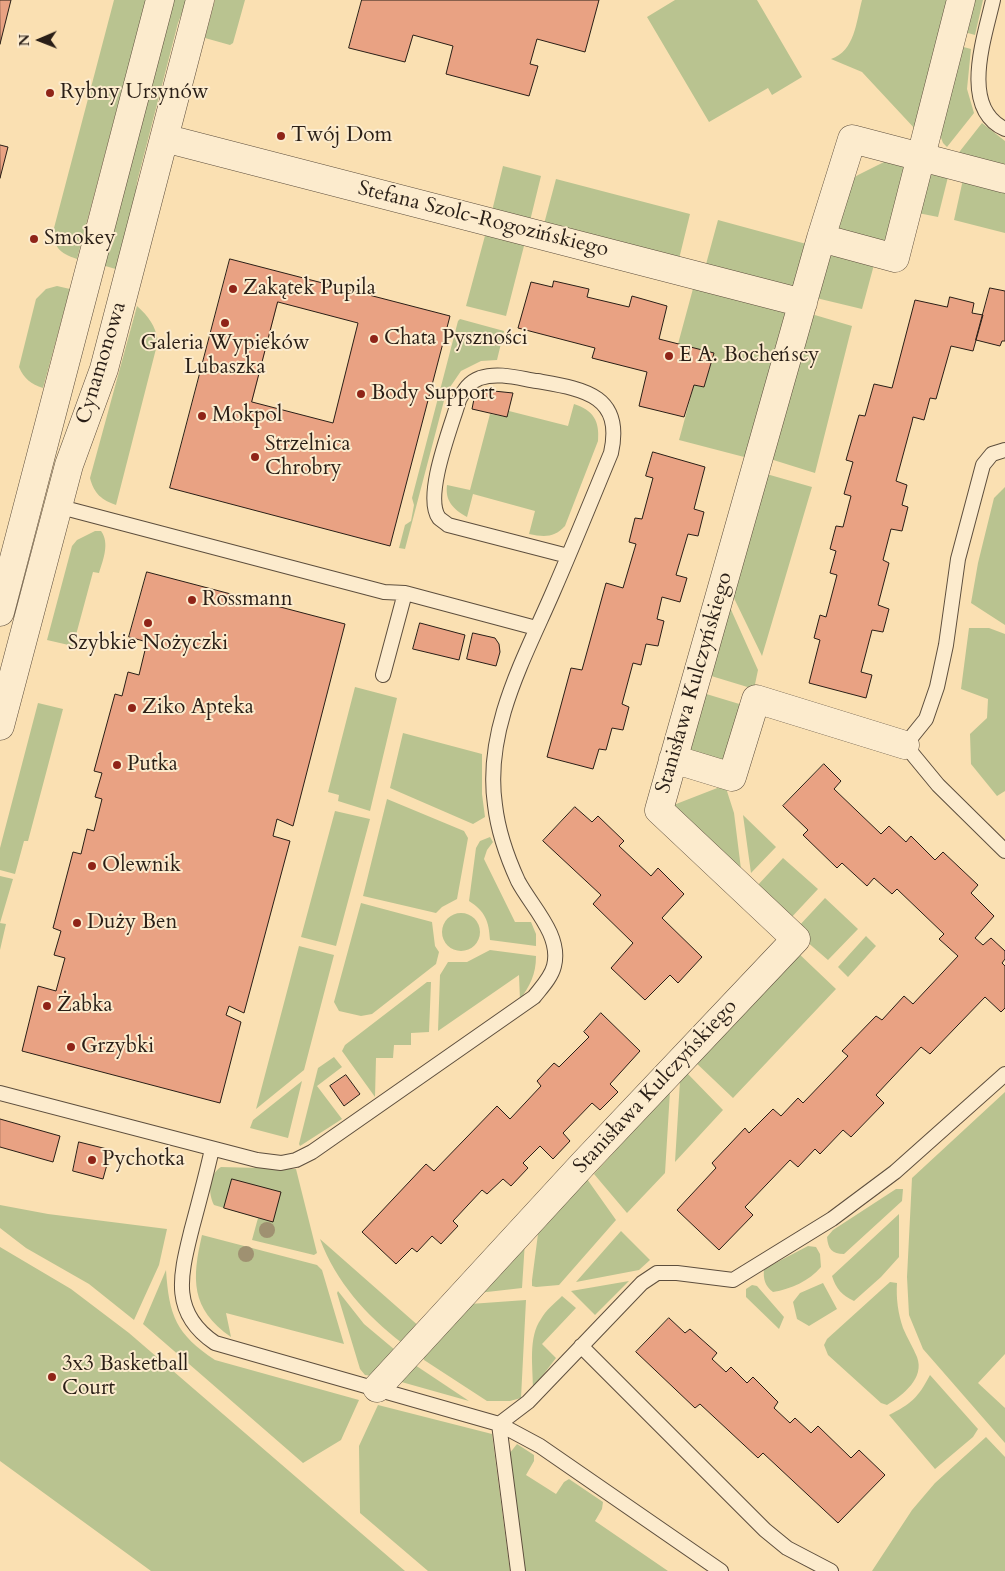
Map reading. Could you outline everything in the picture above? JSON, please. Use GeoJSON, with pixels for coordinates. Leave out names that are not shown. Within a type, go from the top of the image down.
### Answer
{"type":"FeatureCollection","features":[{"type":"Feature","properties":{"kind":"street","name":"Cynamonowa"},"geometry":{"type":"LineString","coordinates":[[0,612],[160,0]]}},
{"type":"Feature","properties":{"kind":"street","name":"Cynamonowa"},"geometry":{"type":"LineString","coordinates":[[0,726],[69,465],[104,369],[200,0]]}},
{"type":"Feature","properties":{"kind":"street"},"geometry":{"type":"LineString","coordinates":[[821,238],[895,258],[961,0]]}},
{"type":"Feature","properties":{"kind":"street","name":"Stefana Szolc-Rogozińskiego"},"geometry":{"type":"LineString","coordinates":[[164,138],[803,302]]}},
{"type":"Feature","properties":{"kind":"street","name":"Stanisława Kulczyńskiego"},"geometry":{"type":"LineString","coordinates":[[377,1388],[578,1170],[796,939],[659,810],[673,759],[821,238],[852,139],[1005,179]]}},
{"type":"Feature","properties":{"kind":"street"},"geometry":{"type":"LineString","coordinates":[[0,612],[28,619]]}},
{"type":"Feature","properties":{"kind":"street"},"geometry":{"type":"LineString","coordinates":[[673,759],[732,777],[756,699],[905,745]]}},
{"type":"Feature","properties":{"kind":"lane"},"geometry":{"type":"LineString","coordinates":[[993,0],[982,45],[978,80],[984,111],[992,121],[1005,129]]}},
{"type":"Feature","properties":{"kind":"lane"},"geometry":{"type":"LineString","coordinates":[[0,1093],[212,1149],[257,1160],[281,1163],[296,1160],[312,1152],[534,998],[554,966],[554,943],[519,882],[508,856],[495,806],[493,781],[494,752],[510,690],[568,556],[611,453],[615,436],[610,414],[595,396],[581,389],[498,375],[472,382],[465,388],[459,400],[435,484],[434,504],[439,517],[448,525],[568,556]]}},
{"type":"Feature","properties":{"kind":"lane"},"geometry":{"type":"LineString","coordinates":[[1005,450],[992,454],[983,465],[958,560],[946,645],[937,687],[926,719],[905,745],[938,785],[1005,851]]}},
{"type":"Feature","properties":{"kind":"lane"},"geometry":{"type":"LineString","coordinates":[[30,500],[384,592],[405,593],[536,628]]}},
{"type":"Feature","properties":{"kind":"lane"},"geometry":{"type":"LineString","coordinates":[[383,675],[405,593]]}},
{"type":"Feature","properties":{"kind":"lane"},"geometry":{"type":"LineString","coordinates":[[499,1424],[528,1402],[642,1283],[658,1273],[677,1273],[733,1280],[832,1219],[895,1172],[1005,1074]]}},
{"type":"Feature","properties":{"kind":"lane"},"geometry":{"type":"LineString","coordinates":[[212,1149],[183,1258],[181,1286],[186,1308],[193,1322],[204,1335],[215,1343],[499,1424],[540,1446],[721,1571]]}},
{"type":"Feature","properties":{"kind":"lane"},"geometry":{"type":"LineString","coordinates":[[581,1346],[765,1530],[787,1548],[831,1571]]}},
{"type":"Feature","properties":{"kind":"lane"},"geometry":{"type":"LineString","coordinates":[[499,1424],[518,1571]]}},
{"type":"Feature","properties":{"kind":"green space"},"geometry":{"type":"Polygon","coordinates":[[[114,0],[146,0],[77,259],[58,248],[54,228],[114,0]]]}},
{"type":"Feature","properties":{"kind":"green space"},"geometry":{"type":"Polygon","coordinates":[[[171,0],[187,0],[178,23],[137,182],[132,223],[119,270],[102,265],[171,0]]]}},
{"type":"Feature","properties":{"kind":"green space"},"geometry":{"type":"Polygon","coordinates":[[[215,0],[245,0],[233,43],[230,45],[205,38],[215,0]]]}},
{"type":"Feature","properties":{"kind":"green space"},"geometry":{"type":"Polygon","coordinates":[[[675,0],[757,0],[802,77],[772,95],[768,88],[709,122],[647,17],[675,0]]]}},
{"type":"Feature","properties":{"kind":"green space"},"geometry":{"type":"Polygon","coordinates":[[[862,0],[952,0],[916,130],[862,72],[831,59],[845,50],[850,43],[862,0]]]}},
{"type":"Feature","properties":{"kind":"green space"},"geometry":{"type":"Polygon","coordinates":[[[969,0],[983,0],[975,35],[961,31],[969,0]]]}},
{"type":"Feature","properties":{"kind":"green space"},"geometry":{"type":"Polygon","coordinates":[[[956,45],[971,49],[967,89],[974,113],[947,147],[943,143],[937,127],[956,45]]]}},
{"type":"Feature","properties":{"kind":"green space"},"geometry":{"type":"Polygon","coordinates":[[[982,123],[1005,141],[1005,172],[953,160],[982,123]]]}},
{"type":"Feature","properties":{"kind":"green space"},"geometry":{"type":"Polygon","coordinates":[[[888,160],[912,163],[890,249],[831,234],[845,184],[858,175],[888,160]]]}},
{"type":"Feature","properties":{"kind":"green space"},"geometry":{"type":"Polygon","coordinates":[[[503,166],[541,176],[530,221],[492,211],[503,166]]]}},
{"type":"Feature","properties":{"kind":"green space"},"geometry":{"type":"Polygon","coordinates":[[[924,167],[949,173],[938,217],[913,212],[924,167]]]}},
{"type":"Feature","properties":{"kind":"green space"},"geometry":{"type":"Polygon","coordinates":[[[964,175],[1005,186],[1005,233],[954,220],[964,175]]]}},
{"type":"Feature","properties":{"kind":"green space"},"geometry":{"type":"Polygon","coordinates":[[[556,179],[690,214],[679,259],[544,224],[556,179]]]}},
{"type":"Feature","properties":{"kind":"green space"},"geometry":{"type":"Polygon","coordinates":[[[718,220],[810,245],[798,293],[705,268],[718,220]]]}},
{"type":"Feature","properties":{"kind":"green space"},"geometry":{"type":"Polygon","coordinates":[[[486,232],[525,242],[506,316],[466,306],[486,232]]]}},
{"type":"Feature","properties":{"kind":"green space"},"geometry":{"type":"Polygon","coordinates":[[[826,249],[875,261],[862,309],[812,297],[826,249]]]}},
{"type":"Feature","properties":{"kind":"green space"},"geometry":{"type":"Polygon","coordinates":[[[694,285],[788,311],[748,458],[679,440],[694,385],[704,387],[714,354],[678,344],[694,285]]]}},
{"type":"Feature","properties":{"kind":"green space"},"geometry":{"type":"Polygon","coordinates":[[[57,286],[70,289],[43,388],[28,380],[19,367],[36,299],[46,289],[57,286]]]}},
{"type":"Feature","properties":{"kind":"green space"},"geometry":{"type":"Polygon","coordinates":[[[137,306],[151,322],[158,341],[116,505],[99,496],[90,478],[137,306]]]}},
{"type":"Feature","properties":{"kind":"green space"},"geometry":{"type":"Polygon","coordinates":[[[808,313],[852,326],[815,473],[767,458],[808,313]]]}},
{"type":"Feature","properties":{"kind":"green space"},"geometry":{"type":"Polygon","coordinates":[[[460,319],[504,331],[497,360],[481,361],[461,371],[446,393],[405,549],[399,548],[405,525],[411,521],[414,505],[412,498],[460,319]]]}},
{"type":"Feature","properties":{"kind":"green space"},"geometry":{"type":"Polygon","coordinates":[[[574,404],[581,406],[594,417],[598,428],[598,441],[565,526],[561,530],[548,536],[529,534],[535,511],[473,494],[467,517],[454,508],[447,496],[447,485],[470,490],[490,414],[507,417],[509,411],[568,426],[574,404]]]}},
{"type":"Feature","properties":{"kind":"green space"},"geometry":{"type":"Polygon","coordinates":[[[763,473],[812,487],[762,656],[731,592],[763,473]]]}},
{"type":"Feature","properties":{"kind":"green space"},"geometry":{"type":"Polygon","coordinates":[[[1005,487],[1005,625],[971,603],[978,563],[994,498],[1005,487]]]}},
{"type":"Feature","properties":{"kind":"green space"},"geometry":{"type":"Polygon","coordinates":[[[95,531],[101,531],[104,536],[105,552],[99,573],[93,572],[73,646],[47,640],[72,546],[77,540],[95,531]]]}},
{"type":"Feature","properties":{"kind":"green space"},"geometry":{"type":"Polygon","coordinates":[[[728,603],[758,670],[754,689],[708,675],[728,603]]]}},
{"type":"Feature","properties":{"kind":"green space"},"geometry":{"type":"Polygon","coordinates":[[[969,628],[989,628],[1005,634],[1005,791],[997,796],[971,764],[970,734],[987,718],[988,699],[961,689],[969,628]]]}},
{"type":"Feature","properties":{"kind":"green space"},"geometry":{"type":"Polygon","coordinates":[[[355,687],[397,698],[370,811],[338,801],[339,795],[328,792],[355,687]]]}},
{"type":"Feature","properties":{"kind":"green space"},"geometry":{"type":"Polygon","coordinates":[[[703,693],[746,706],[728,769],[686,756],[703,693]]]}},
{"type":"Feature","properties":{"kind":"green space"},"geometry":{"type":"Polygon","coordinates":[[[38,703],[63,709],[28,841],[24,841],[15,874],[0,870],[0,848],[38,703]]]}},
{"type":"Feature","properties":{"kind":"green space"},"geometry":{"type":"Polygon","coordinates":[[[403,733],[482,754],[482,794],[485,817],[473,824],[390,788],[403,733]]]}},
{"type":"Feature","properties":{"kind":"green space"},"geometry":{"type":"Polygon","coordinates":[[[725,785],[734,813],[742,877],[671,806],[725,785]]]}},
{"type":"Feature","properties":{"kind":"green space"},"geometry":{"type":"Polygon","coordinates":[[[387,799],[464,831],[468,838],[457,899],[442,907],[436,913],[363,896],[387,799]]]}},
{"type":"Feature","properties":{"kind":"green space"},"geometry":{"type":"Polygon","coordinates":[[[335,811],[370,819],[336,946],[301,937],[335,811]]]}},
{"type":"Feature","properties":{"kind":"green space"},"geometry":{"type":"Polygon","coordinates":[[[743,815],[776,847],[751,873],[743,815]]]}},
{"type":"Feature","properties":{"kind":"green space"},"geometry":{"type":"Polygon","coordinates":[[[490,837],[493,842],[487,850],[484,859],[515,922],[531,922],[536,934],[536,946],[490,940],[489,927],[485,917],[469,901],[476,848],[480,841],[490,837]]]}},
{"type":"Feature","properties":{"kind":"green space"},"geometry":{"type":"Polygon","coordinates":[[[783,858],[818,889],[789,920],[756,887],[783,858]]]}},
{"type":"Feature","properties":{"kind":"green space"},"geometry":{"type":"Polygon","coordinates":[[[0,876],[13,879],[0,923],[0,876]]]}},
{"type":"Feature","properties":{"kind":"green space"},"geometry":{"type":"Polygon","coordinates":[[[825,898],[858,929],[828,960],[806,941],[798,927],[825,898]]]}},
{"type":"Feature","properties":{"kind":"green space"},"geometry":{"type":"Polygon","coordinates":[[[361,903],[432,922],[435,946],[439,952],[436,964],[372,1014],[361,1016],[339,1011],[334,1002],[361,903]]]}},
{"type":"Feature","properties":{"kind":"green space"},"geometry":{"type":"Polygon","coordinates":[[[461,913],[474,919],[480,932],[474,945],[461,951],[448,945],[442,932],[448,919],[461,913]]]}},
{"type":"Feature","properties":{"kind":"green space"},"geometry":{"type":"Polygon","coordinates":[[[0,923],[6,924],[0,950],[0,923]]]}},
{"type":"Feature","properties":{"kind":"green space"},"geometry":{"type":"Polygon","coordinates":[[[866,936],[876,946],[848,977],[838,967],[866,936]]]}},
{"type":"Feature","properties":{"kind":"green space"},"geometry":{"type":"Polygon","coordinates":[[[299,946],[334,955],[304,1070],[256,1109],[299,946]]]}},
{"type":"Feature","properties":{"kind":"green space"},"geometry":{"type":"Polygon","coordinates":[[[490,950],[536,956],[534,974],[524,995],[520,1000],[519,975],[438,1031],[440,975],[448,962],[467,962],[490,950]]]}},
{"type":"Feature","properties":{"kind":"green space"},"geometry":{"type":"Polygon","coordinates":[[[796,951],[836,989],[733,1098],[693,1060],[796,951]]]}},
{"type":"Feature","properties":{"kind":"green space"},"geometry":{"type":"Polygon","coordinates":[[[427,982],[431,982],[429,1032],[411,1033],[411,1045],[394,1045],[393,1058],[376,1058],[375,1097],[342,1051],[345,1045],[427,982]]]}},
{"type":"Feature","properties":{"kind":"green space"},"geometry":{"type":"Polygon","coordinates":[[[334,1057],[342,1067],[317,1086],[342,1119],[300,1146],[318,1068],[334,1057]]]}},
{"type":"Feature","properties":{"kind":"green space"},"geometry":{"type":"Polygon","coordinates":[[[687,1073],[723,1110],[675,1162],[680,1081],[687,1073]]]}},
{"type":"Feature","properties":{"kind":"green space"},"geometry":{"type":"Polygon","coordinates":[[[302,1081],[288,1138],[250,1128],[253,1120],[302,1081]]]}},
{"type":"Feature","properties":{"kind":"green space"},"geometry":{"type":"Polygon","coordinates":[[[670,1091],[665,1173],[627,1213],[594,1174],[670,1091]]]}},
{"type":"Feature","properties":{"kind":"green space"},"geometry":{"type":"Polygon","coordinates":[[[1005,1092],[1005,1354],[978,1383],[1005,1408],[1005,1443],[923,1349],[909,1315],[907,1277],[912,1178],[1005,1092]]]}},
{"type":"Feature","properties":{"kind":"green space"},"geometry":{"type":"Polygon","coordinates":[[[221,1167],[296,1169],[317,1253],[314,1255],[252,1240],[258,1218],[214,1205],[210,1184],[211,1179],[221,1167]]]}},
{"type":"Feature","properties":{"kind":"green space"},"geometry":{"type":"Polygon","coordinates":[[[587,1179],[616,1220],[559,1285],[532,1286],[538,1234],[587,1179]]]}},
{"type":"Feature","properties":{"kind":"green space"},"geometry":{"type":"Polygon","coordinates":[[[896,1189],[903,1189],[902,1201],[844,1254],[831,1250],[827,1237],[833,1230],[896,1189]]]}},
{"type":"Feature","properties":{"kind":"green space"},"geometry":{"type":"Polygon","coordinates":[[[0,1205],[48,1214],[167,1229],[159,1265],[134,1320],[89,1284],[26,1248],[0,1228],[0,1205]]]}},
{"type":"Feature","properties":{"kind":"green space"},"geometry":{"type":"Polygon","coordinates":[[[899,1214],[899,1257],[881,1277],[854,1301],[850,1299],[835,1285],[832,1276],[899,1214]]]}},
{"type":"Feature","properties":{"kind":"green space"},"geometry":{"type":"Polygon","coordinates":[[[621,1231],[650,1260],[639,1270],[576,1282],[621,1231]]]}},
{"type":"Feature","properties":{"kind":"green space"},"geometry":{"type":"Polygon","coordinates":[[[202,1235],[317,1265],[322,1270],[344,1344],[226,1313],[231,1337],[208,1315],[201,1304],[197,1292],[197,1265],[202,1235]]]}},
{"type":"Feature","properties":{"kind":"green space"},"geometry":{"type":"Polygon","coordinates":[[[320,1239],[421,1328],[402,1343],[376,1321],[343,1283],[320,1239]]]}},
{"type":"Feature","properties":{"kind":"green space"},"geometry":{"type":"Polygon","coordinates":[[[525,1241],[522,1288],[478,1293],[525,1241]]]}},
{"type":"Feature","properties":{"kind":"green space"},"geometry":{"type":"Polygon","coordinates":[[[808,1246],[816,1247],[820,1254],[821,1267],[799,1284],[773,1292],[765,1282],[764,1269],[808,1246]]]}},
{"type":"Feature","properties":{"kind":"green space"},"geometry":{"type":"Polygon","coordinates":[[[0,1247],[71,1289],[129,1333],[405,1571],[151,1571],[0,1461],[0,1247]]]}},
{"type":"Feature","properties":{"kind":"green space"},"geometry":{"type":"Polygon","coordinates":[[[166,1270],[169,1300],[177,1322],[191,1341],[215,1360],[359,1400],[341,1440],[303,1463],[143,1324],[166,1270]]]}},
{"type":"Feature","properties":{"kind":"green space"},"geometry":{"type":"Polygon","coordinates":[[[629,1281],[595,1315],[571,1291],[629,1281]]]}},
{"type":"Feature","properties":{"kind":"green space"},"geometry":{"type":"Polygon","coordinates":[[[890,1282],[897,1283],[897,1300],[901,1322],[919,1365],[918,1372],[911,1385],[887,1405],[881,1403],[828,1355],[824,1345],[827,1339],[890,1282]]]}},
{"type":"Feature","properties":{"kind":"green space"},"geometry":{"type":"Polygon","coordinates":[[[823,1283],[837,1309],[809,1326],[797,1319],[793,1302],[800,1293],[823,1283]]]}},
{"type":"Feature","properties":{"kind":"green space"},"geometry":{"type":"Polygon","coordinates":[[[752,1285],[757,1286],[784,1317],[779,1329],[746,1297],[746,1289],[752,1285]]]}},
{"type":"Feature","properties":{"kind":"green space"},"geometry":{"type":"Polygon","coordinates":[[[338,1291],[364,1324],[395,1350],[372,1376],[365,1375],[360,1369],[337,1293],[338,1291]]]}},
{"type":"Feature","properties":{"kind":"green space"},"geometry":{"type":"Polygon","coordinates":[[[562,1296],[576,1308],[542,1344],[556,1358],[533,1388],[532,1352],[534,1334],[543,1316],[562,1296]]]}},
{"type":"Feature","properties":{"kind":"green space"},"geometry":{"type":"Polygon","coordinates":[[[526,1300],[521,1398],[510,1401],[487,1401],[424,1360],[421,1352],[470,1304],[526,1300]]]}},
{"type":"Feature","properties":{"kind":"green space"},"geometry":{"type":"Polygon","coordinates":[[[415,1365],[469,1401],[398,1381],[415,1365]]]}},
{"type":"Feature","properties":{"kind":"green space"},"geometry":{"type":"Polygon","coordinates":[[[930,1375],[978,1429],[973,1437],[935,1469],[889,1415],[913,1400],[930,1375]]]}},
{"type":"Feature","properties":{"kind":"green space"},"geometry":{"type":"Polygon","coordinates":[[[378,1405],[492,1434],[510,1571],[428,1571],[360,1513],[359,1446],[378,1405]]]}},
{"type":"Feature","properties":{"kind":"green space"},"geometry":{"type":"Polygon","coordinates":[[[986,1437],[1005,1457],[1005,1571],[872,1571],[912,1510],[935,1483],[986,1437]]]}},
{"type":"Feature","properties":{"kind":"green space"},"geometry":{"type":"Polygon","coordinates":[[[517,1444],[534,1455],[534,1461],[526,1475],[556,1494],[564,1482],[569,1479],[603,1502],[602,1509],[595,1521],[668,1571],[525,1571],[509,1454],[517,1444]]]}},
{"type":"Feature","properties":{"kind":"building"},"geometry":{"type":"Polygon","coordinates":[[[0,0],[11,0],[0,44],[0,0]]]}},
{"type":"Feature","properties":{"kind":"building"},"geometry":{"type":"Polygon","coordinates":[[[362,0],[599,0],[585,52],[537,39],[530,64],[538,66],[529,96],[446,74],[453,46],[413,35],[405,62],[349,48],[362,0]]]}},
{"type":"Feature","properties":{"kind":"building"},"geometry":{"type":"Polygon","coordinates":[[[0,145],[8,147],[0,178],[0,145]]]}},
{"type":"Feature","properties":{"kind":"building"},"geometry":{"type":"Polygon","coordinates":[[[230,259],[450,316],[390,546],[170,488],[230,259]],[[278,302],[252,402],[333,423],[358,323],[278,302]]]}},
{"type":"Feature","properties":{"kind":"building"},"geometry":{"type":"Polygon","coordinates":[[[554,281],[589,289],[587,297],[629,307],[632,296],[667,306],[659,339],[714,353],[704,387],[694,385],[684,417],[639,406],[647,372],[592,358],[595,348],[518,328],[531,282],[552,287],[554,281]]]}},
{"type":"Feature","properties":{"kind":"building"},"geometry":{"type":"Polygon","coordinates":[[[990,288],[1005,291],[1005,341],[1002,341],[1000,346],[976,340],[990,288]]]}},
{"type":"Feature","properties":{"kind":"building"},"geometry":{"type":"Polygon","coordinates":[[[950,297],[974,303],[972,313],[983,315],[973,351],[951,346],[936,399],[930,398],[924,420],[913,417],[896,481],[907,485],[902,505],[908,507],[902,531],[891,529],[883,560],[889,563],[878,605],[889,609],[883,632],[872,630],[861,672],[872,675],[866,698],[809,683],[820,640],[814,638],[820,615],[826,617],[837,575],[830,573],[836,551],[830,549],[836,526],[843,527],[851,496],[844,494],[853,462],[846,460],[859,415],[865,416],[874,384],[892,388],[915,300],[947,307],[950,297]]]}},
{"type":"Feature","properties":{"kind":"building"},"geometry":{"type":"Polygon","coordinates":[[[484,390],[513,393],[507,417],[472,409],[474,399],[484,390]]]}},
{"type":"Feature","properties":{"kind":"building"},"geometry":{"type":"Polygon","coordinates":[[[653,452],[705,467],[694,509],[704,512],[698,536],[688,534],[676,575],[687,578],[680,602],[662,597],[657,619],[664,621],[658,646],[646,644],[641,665],[633,663],[622,704],[629,707],[623,730],[612,728],[606,750],[599,749],[593,769],[547,757],[571,668],[582,670],[606,583],[623,588],[636,544],[629,542],[635,518],[642,519],[653,478],[646,476],[653,452]]]}},
{"type":"Feature","properties":{"kind":"building"},"geometry":{"type":"Polygon","coordinates":[[[147,572],[345,624],[293,826],[277,819],[273,836],[290,841],[244,1013],[229,1006],[226,1015],[241,1022],[220,1103],[22,1051],[38,986],[56,991],[65,958],[54,955],[61,931],[53,928],[73,852],[81,854],[87,829],[94,831],[102,799],[95,797],[102,773],[94,771],[115,694],[122,696],[128,672],[139,675],[147,642],[129,637],[147,572]]]}},
{"type":"Feature","properties":{"kind":"building"},"geometry":{"type":"Polygon","coordinates":[[[420,623],[465,635],[459,660],[413,649],[420,623]]]}},
{"type":"Feature","properties":{"kind":"building"},"geometry":{"type":"Polygon","coordinates":[[[473,633],[495,638],[499,644],[500,652],[496,666],[467,659],[473,633]]]}},
{"type":"Feature","properties":{"kind":"building"},"geometry":{"type":"Polygon","coordinates":[[[824,764],[841,781],[834,789],[881,834],[889,826],[906,842],[911,836],[935,860],[943,852],[978,885],[971,893],[994,916],[975,938],[983,945],[991,938],[1005,951],[1005,959],[1002,963],[1005,966],[1005,1008],[1001,1012],[985,997],[930,1054],[921,1047],[876,1095],[884,1103],[851,1137],[843,1130],[820,1154],[815,1149],[798,1167],[790,1160],[745,1207],[753,1215],[719,1250],[677,1210],[716,1168],[712,1163],[745,1128],[749,1133],[773,1109],[781,1116],[798,1098],[803,1103],[848,1056],[842,1051],[876,1016],[882,1020],[904,996],[913,1004],[958,956],[939,939],[944,934],[897,889],[892,894],[874,878],[867,886],[842,863],[837,868],[803,835],[808,830],[783,806],[824,764]]]}},
{"type":"Feature","properties":{"kind":"building"},"geometry":{"type":"Polygon","coordinates":[[[575,807],[592,822],[598,816],[624,841],[619,846],[651,876],[658,868],[684,894],[662,918],[702,957],[678,983],[670,975],[645,1000],[611,968],[633,943],[593,904],[601,895],[543,841],[575,807]]]}},
{"type":"Feature","properties":{"kind":"building"},"geometry":{"type":"Polygon","coordinates":[[[601,1013],[640,1051],[610,1084],[618,1092],[600,1110],[592,1103],[563,1133],[570,1141],[553,1159],[540,1146],[523,1163],[528,1168],[511,1186],[503,1179],[487,1194],[482,1190],[453,1221],[458,1226],[441,1244],[432,1236],[417,1252],[412,1248],[396,1264],[362,1232],[426,1164],[434,1171],[497,1106],[510,1119],[541,1086],[537,1081],[554,1063],[559,1067],[589,1037],[584,1032],[601,1013]]]}},
{"type":"Feature","properties":{"kind":"building"},"geometry":{"type":"Polygon","coordinates":[[[346,1075],[360,1094],[344,1106],[330,1086],[346,1075]]]}},
{"type":"Feature","properties":{"kind":"building"},"geometry":{"type":"Polygon","coordinates":[[[0,1119],[60,1136],[53,1162],[0,1147],[0,1119]]]}},
{"type":"Feature","properties":{"kind":"building"},"geometry":{"type":"Polygon","coordinates":[[[79,1142],[111,1150],[103,1179],[73,1171],[79,1142]]]}},
{"type":"Feature","properties":{"kind":"building"},"geometry":{"type":"Polygon","coordinates":[[[232,1179],[281,1192],[273,1222],[224,1208],[232,1179]]]}},
{"type":"Feature","properties":{"kind":"building"},"geometry":{"type":"Polygon","coordinates":[[[669,1318],[685,1333],[690,1329],[717,1353],[712,1359],[726,1372],[731,1367],[747,1383],[753,1377],[778,1402],[774,1408],[790,1423],[795,1418],[811,1433],[818,1426],[851,1458],[859,1450],[885,1475],[838,1523],[763,1453],[758,1458],[700,1404],[695,1408],[636,1352],[669,1318]]]}},
{"type":"Feature","properties":{"kind":"place","name":"Rybny Ursynów"},"geometry":{"type":"Point","coordinates":[50,93]}},
{"type":"Feature","properties":{"kind":"place","name":"Twój Dom"},"geometry":{"type":"Point","coordinates":[281,136]}},
{"type":"Feature","properties":{"kind":"place","name":"Smokey"},"geometry":{"type":"Point","coordinates":[34,239]}},
{"type":"Feature","properties":{"kind":"place","name":"Zakątek Pupila"},"geometry":{"type":"Point","coordinates":[233,289]}},
{"type":"Feature","properties":{"kind":"place","name":"Galeria Wypieków Lubaszka"},"geometry":{"type":"Point","coordinates":[225,323]}},
{"type":"Feature","properties":{"kind":"place","name":"Chata Pyszności"},"geometry":{"type":"Point","coordinates":[374,339]}},
{"type":"Feature","properties":{"kind":"place","name":"E A. Bocheńscy"},"geometry":{"type":"Point","coordinates":[669,356]}},
{"type":"Feature","properties":{"kind":"place","name":"Body Support"},"geometry":{"type":"Point","coordinates":[361,394]}},
{"type":"Feature","properties":{"kind":"place","name":"Mokpol"},"geometry":{"type":"Point","coordinates":[202,416]}},
{"type":"Feature","properties":{"kind":"place","name":"Strzelnica Chrobry"},"geometry":{"type":"Point","coordinates":[255,457]}},
{"type":"Feature","properties":{"kind":"place","name":"Rossmann"},"geometry":{"type":"Point","coordinates":[192,600]}},
{"type":"Feature","properties":{"kind":"place","name":"Szybkie Nożyczki"},"geometry":{"type":"Point","coordinates":[148,623]}},
{"type":"Feature","properties":{"kind":"place","name":"Ziko Apteka"},"geometry":{"type":"Point","coordinates":[132,708]}},
{"type":"Feature","properties":{"kind":"place","name":"Putka"},"geometry":{"type":"Point","coordinates":[117,765]}},
{"type":"Feature","properties":{"kind":"place","name":"Olewnik"},"geometry":{"type":"Point","coordinates":[92,866]}},
{"type":"Feature","properties":{"kind":"place","name":"Duży Ben"},"geometry":{"type":"Point","coordinates":[77,923]}},
{"type":"Feature","properties":{"kind":"place","name":"Żabka"},"geometry":{"type":"Point","coordinates":[47,1006]}},
{"type":"Feature","properties":{"kind":"place","name":"Grzybki"},"geometry":{"type":"Point","coordinates":[71,1047]}},
{"type":"Feature","properties":{"kind":"place","name":"Pychotka"},"geometry":{"type":"Point","coordinates":[92,1160]}},
{"type":"Feature","properties":{"kind":"place","name":"3x3 Basketball Court"},"geometry":{"type":"Point","coordinates":[52,1377]}}]}
